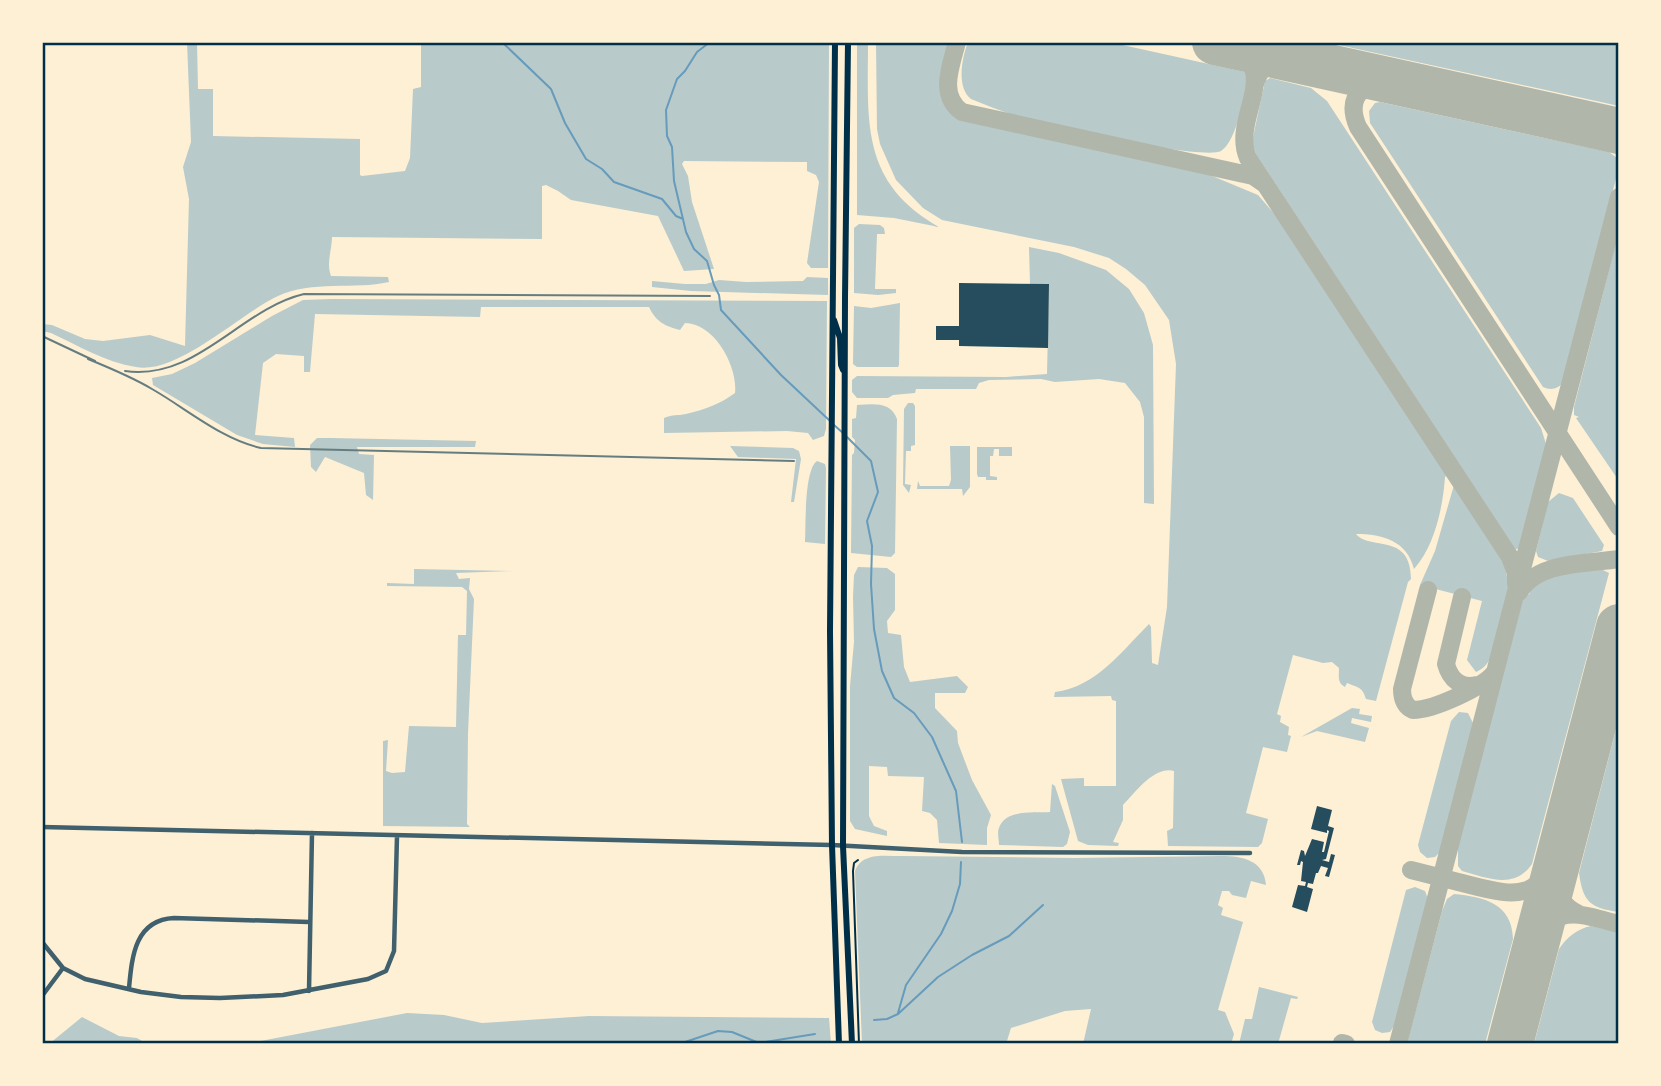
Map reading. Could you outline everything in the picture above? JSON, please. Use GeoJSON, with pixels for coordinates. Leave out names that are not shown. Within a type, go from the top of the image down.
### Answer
{"type":"FeatureCollection","features":[{"type":"Feature","properties":{"kind":"main road"},"geometry":{"type":"LineString","coordinates":[[835,42],[830,631],[832,845],[839,1044]]}},
{"type":"Feature","properties":{"kind":"main road"},"geometry":{"type":"LineString","coordinates":[[848,42],[844,846],[852,1044]]}},
{"type":"Feature","properties":{"kind":"main road"},"geometry":{"type":"LineString","coordinates":[[833,317],[840,338],[841,367],[845,371]]}},
{"type":"Feature","properties":{"kind":"main road"},"geometry":{"type":"LineString","coordinates":[[830,631],[844,631]]}},
{"type":"Feature","properties":{"kind":"main road"},"geometry":{"type":"LineString","coordinates":[[838,1001],[850,1002]]}},
{"type":"Feature","properties":{"kind":"street"},"geometry":{"type":"LineString","coordinates":[[42,827],[832,845],[962,852],[1250,853]]}},
{"type":"Feature","properties":{"kind":"street"},"geometry":{"type":"LineString","coordinates":[[309,991],[312,833]]}},
{"type":"Feature","properties":{"kind":"street"},"geometry":{"type":"LineString","coordinates":[[42,942],[63,968],[85,979],[118,988],[181,997],[220,998],[309,991],[368,979],[387,969],[394,951],[397,836]]}},
{"type":"Feature","properties":{"kind":"street"},"geometry":{"type":"LineString","coordinates":[[129,988],[139,939],[143,931],[155,921],[174,918],[309,922]]}},
{"type":"Feature","properties":{"kind":"street"},"geometry":{"type":"LineString","coordinates":[[42,996],[63,968]]}},
{"type":"Feature","properties":{"kind":"path"},"geometry":{"type":"LineString","coordinates":[[858,860],[854,863],[853,872],[859,1044]]}},
{"type":"Feature","properties":{"kind":"shaded area"},"geometry":{"type":"Polygon","coordinates":[[[187,42],[197,42],[198,89],[213,89],[213,136],[360,139],[362,176],[405,171],[410,158],[413,89],[421,87],[421,42],[829,42],[828,268],[811,268],[807,263],[819,182],[816,175],[807,171],[807,162],[684,161],[682,164],[688,176],[692,202],[714,269],[684,271],[658,216],[571,200],[546,185],[542,186],[542,239],[332,237],[329,261],[331,276],[388,277],[389,282],[291,291],[263,304],[189,353],[170,362],[152,367],[136,367],[114,361],[42,331],[42,324],[52,325],[85,339],[103,341],[150,335],[185,346],[189,199],[183,167],[191,142],[187,42]]]}},
{"type":"Feature","properties":{"kind":"shaded area"},"geometry":{"type":"Polygon","coordinates":[[[857,42],[868,42],[870,124],[874,148],[882,170],[895,190],[913,209],[939,227],[894,218],[857,215],[857,42]]]}},
{"type":"Feature","properties":{"kind":"shaded area"},"geometry":{"type":"Polygon","coordinates":[[[876,42],[949,42],[942,74],[942,93],[945,102],[961,119],[1205,173],[1258,195],[1284,225],[1447,475],[1433,537],[1414,569],[1406,552],[1392,541],[1356,534],[1362,539],[1397,549],[1409,564],[1411,579],[1376,701],[1366,699],[1357,687],[1347,683],[1345,687],[1342,685],[1339,668],[1332,662],[1323,663],[1293,655],[1277,714],[1281,716],[1280,722],[1289,727],[1288,735],[1291,736],[1287,752],[1263,747],[1246,813],[1268,819],[1262,843],[1258,847],[1168,846],[1167,831],[1173,828],[1174,771],[1167,770],[1146,781],[1123,805],[1123,820],[1113,842],[1119,843],[1118,846],[1088,845],[1078,841],[1061,779],[1084,778],[1084,786],[1116,786],[1116,701],[1112,700],[1111,696],[1054,697],[1055,692],[1070,689],[1096,675],[1149,624],[1152,663],[1158,665],[1167,607],[1176,364],[1169,320],[1145,285],[1109,258],[1074,247],[942,220],[923,208],[896,180],[880,144],[877,129],[876,42]]]}},
{"type":"Feature","properties":{"kind":"shaded area"},"geometry":{"type":"Polygon","coordinates":[[[968,42],[1109,42],[1245,72],[1249,77],[1240,117],[1226,146],[1221,151],[1208,153],[1185,151],[1032,120],[971,99],[966,94],[962,80],[962,64],[968,42]]]}},
{"type":"Feature","properties":{"kind":"shaded area"},"geometry":{"type":"Polygon","coordinates":[[[1332,42],[1619,42],[1619,106],[1339,45],[1332,42]]]}},
{"type":"Feature","properties":{"kind":"shaded area"},"geometry":{"type":"Polygon","coordinates":[[[1270,78],[1311,88],[1327,101],[1541,428],[1546,444],[1520,547],[1517,549],[1256,154],[1253,137],[1265,81],[1270,78]]]}},
{"type":"Feature","properties":{"kind":"shaded area"},"geometry":{"type":"Polygon","coordinates":[[[1375,103],[1609,152],[1617,158],[1618,171],[1564,379],[1558,387],[1543,387],[1370,123],[1369,111],[1375,103]]]}},
{"type":"Feature","properties":{"kind":"shaded area"},"geometry":{"type":"Polygon","coordinates":[[[859,224],[880,225],[884,228],[885,234],[877,234],[875,289],[896,289],[896,293],[854,293],[854,228],[859,224]]]}},
{"type":"Feature","properties":{"kind":"shaded area"},"geometry":{"type":"Polygon","coordinates":[[[1619,231],[1619,481],[1576,418],[1579,417],[1574,415],[1574,407],[1619,231]]]}},
{"type":"Feature","properties":{"kind":"shaded area"},"geometry":{"type":"Polygon","coordinates":[[[1029,247],[1059,253],[1106,270],[1129,289],[1144,313],[1153,345],[1154,504],[1144,503],[1144,417],[1140,402],[1125,383],[1099,379],[1055,382],[1041,379],[989,380],[979,383],[976,389],[916,389],[915,393],[888,398],[857,398],[852,392],[852,380],[857,376],[1006,377],[1047,374],[1049,285],[1030,284],[1029,247]]]}},
{"type":"Feature","properties":{"kind":"shaded area"},"geometry":{"type":"Polygon","coordinates":[[[807,277],[828,278],[828,295],[691,291],[652,287],[652,281],[706,284],[719,280],[803,281],[807,277]]]}},
{"type":"Feature","properties":{"kind":"shaded area"},"geometry":{"type":"Polygon","coordinates":[[[303,300],[827,301],[826,429],[824,436],[813,440],[808,433],[787,431],[664,433],[664,418],[683,415],[719,403],[735,393],[735,382],[722,348],[705,330],[685,323],[680,330],[670,327],[661,323],[649,307],[481,307],[480,317],[315,314],[310,372],[304,372],[304,356],[276,354],[263,363],[255,435],[294,438],[295,447],[263,444],[237,435],[153,385],[152,378],[172,374],[195,363],[303,300]]]}},
{"type":"Feature","properties":{"kind":"shaded area"},"geometry":{"type":"Polygon","coordinates":[[[900,303],[898,367],[857,367],[853,364],[854,306],[871,308],[900,303]]]}},
{"type":"Feature","properties":{"kind":"shaded area"},"geometry":{"type":"Polygon","coordinates":[[[908,403],[915,406],[915,445],[911,446],[911,451],[906,451],[905,484],[911,485],[909,493],[903,485],[904,409],[908,403]]]}},
{"type":"Feature","properties":{"kind":"shaded area"},"geometry":{"type":"Polygon","coordinates":[[[857,405],[886,406],[897,419],[895,553],[891,557],[851,553],[852,455],[855,440],[852,437],[852,419],[856,418],[857,405]]]}},
{"type":"Feature","properties":{"kind":"shaded area"},"geometry":{"type":"Polygon","coordinates":[[[317,438],[476,441],[475,447],[357,447],[359,454],[374,455],[373,500],[366,495],[364,473],[325,457],[316,472],[311,467],[310,445],[317,438]]]}},
{"type":"Feature","properties":{"kind":"shaded area"},"geometry":{"type":"Polygon","coordinates":[[[730,446],[793,448],[799,451],[801,459],[794,502],[791,502],[796,459],[738,457],[730,446]]]}},
{"type":"Feature","properties":{"kind":"shaded area"},"geometry":{"type":"Polygon","coordinates":[[[950,446],[970,446],[970,487],[963,496],[962,489],[917,489],[918,481],[920,486],[949,486],[950,446]]]}},
{"type":"Feature","properties":{"kind":"shaded area"},"geometry":{"type":"Polygon","coordinates":[[[977,447],[1012,447],[1012,456],[999,456],[999,449],[994,449],[993,456],[990,456],[990,476],[997,477],[997,480],[978,477],[977,447]]]}},
{"type":"Feature","properties":{"kind":"shaded area"},"geometry":{"type":"Polygon","coordinates":[[[817,461],[825,464],[826,468],[825,544],[805,542],[808,486],[817,461]]]}},
{"type":"Feature","properties":{"kind":"shaded area"},"geometry":{"type":"Polygon","coordinates":[[[1454,485],[1497,548],[1507,576],[1506,601],[1493,653],[1485,666],[1476,672],[1467,660],[1482,601],[1420,585],[1435,551],[1454,485]]]}},
{"type":"Feature","properties":{"kind":"shaded area"},"geometry":{"type":"Polygon","coordinates":[[[1559,493],[1573,498],[1604,545],[1602,551],[1548,561],[1538,557],[1536,551],[1548,502],[1559,493]]]}},
{"type":"Feature","properties":{"kind":"shaded area"},"geometry":{"type":"Polygon","coordinates":[[[858,567],[887,568],[895,574],[895,610],[887,621],[888,633],[901,635],[904,667],[910,682],[957,676],[968,687],[965,693],[935,693],[935,708],[957,731],[958,743],[972,780],[991,815],[987,828],[987,845],[939,843],[937,820],[930,813],[922,811],[924,777],[888,776],[887,767],[869,766],[869,816],[874,826],[887,831],[887,836],[855,829],[850,821],[850,686],[854,642],[854,575],[858,567]]]}},
{"type":"Feature","properties":{"kind":"shaded area"},"geometry":{"type":"Polygon","coordinates":[[[414,569],[513,571],[456,573],[459,579],[470,578],[469,589],[474,599],[468,733],[467,824],[470,827],[383,826],[383,741],[388,740],[386,771],[405,772],[409,726],[456,727],[458,635],[466,635],[467,591],[462,587],[387,586],[387,583],[414,584],[414,569]]]}},
{"type":"Feature","properties":{"kind":"shaded area"},"geometry":{"type":"Polygon","coordinates":[[[1601,569],[1609,573],[1532,864],[1517,877],[1500,880],[1462,871],[1458,866],[1458,844],[1523,599],[1535,584],[1553,576],[1601,569]]]}},
{"type":"Feature","properties":{"kind":"shaded area"},"geometry":{"type":"Polygon","coordinates":[[[1352,708],[1360,709],[1359,714],[1372,716],[1371,722],[1352,718],[1351,723],[1369,728],[1365,742],[1317,731],[1301,737],[1352,708]]]}},
{"type":"Feature","properties":{"kind":"shaded area"},"geometry":{"type":"Polygon","coordinates":[[[1459,712],[1468,713],[1474,725],[1441,851],[1435,857],[1427,858],[1420,852],[1418,845],[1451,721],[1459,712]]]}},
{"type":"Feature","properties":{"kind":"shaded area"},"geometry":{"type":"Polygon","coordinates":[[[1619,718],[1619,912],[1595,906],[1590,902],[1583,891],[1579,873],[1619,718]]]}},
{"type":"Feature","properties":{"kind":"shaded area"},"geometry":{"type":"Polygon","coordinates":[[[1052,784],[1055,786],[1070,832],[1067,844],[1063,847],[999,845],[998,830],[1007,818],[1021,813],[1050,812],[1052,784]]]}},
{"type":"Feature","properties":{"kind":"shaded area"},"geometry":{"type":"Polygon","coordinates":[[[881,856],[1222,856],[1251,861],[1261,870],[1266,885],[1251,881],[1246,898],[1222,891],[1218,905],[1223,908],[1221,915],[1243,922],[1218,1010],[1225,1012],[1234,1034],[1231,1044],[1083,1044],[1091,1009],[1065,1011],[1011,1028],[1006,1044],[862,1044],[855,871],[858,865],[868,858],[881,856]]]}},
{"type":"Feature","properties":{"kind":"shaded area"},"geometry":{"type":"Polygon","coordinates":[[[1415,887],[1425,891],[1428,899],[1394,1026],[1390,1032],[1382,1033],[1375,1030],[1372,1022],[1406,890],[1415,887]]]}},
{"type":"Feature","properties":{"kind":"shaded area"},"geometry":{"type":"Polygon","coordinates":[[[1454,894],[1476,897],[1494,904],[1508,917],[1511,927],[1513,939],[1485,1044],[1407,1044],[1442,911],[1447,899],[1454,894]]]}},
{"type":"Feature","properties":{"kind":"shaded area"},"geometry":{"type":"Polygon","coordinates":[[[1591,926],[1619,932],[1619,1044],[1534,1044],[1559,949],[1573,934],[1591,926]]]}},
{"type":"Feature","properties":{"kind":"shaded area"},"geometry":{"type":"Polygon","coordinates":[[[1259,987],[1298,997],[1291,998],[1278,1044],[1239,1044],[1245,1019],[1252,1019],[1259,987]]]}},
{"type":"Feature","properties":{"kind":"shaded area"},"geometry":{"type":"Polygon","coordinates":[[[407,1013],[444,1015],[482,1023],[589,1016],[829,1018],[831,1044],[245,1044],[407,1013]]]}},
{"type":"Feature","properties":{"kind":"shaded area"},"geometry":{"type":"Polygon","coordinates":[[[82,1017],[119,1036],[137,1038],[147,1044],[49,1044],[82,1017]]]}},
{"type":"Feature","properties":{"kind":"building"},"geometry":{"type":"Polygon","coordinates":[[[959,283],[1049,284],[1048,348],[959,346],[959,340],[936,340],[936,326],[959,326],[959,283]]]}},
{"type":"Feature","properties":{"kind":"building"},"geometry":{"type":"Polygon","coordinates":[[[1317,806],[1332,810],[1328,826],[1334,828],[1326,859],[1322,860],[1329,862],[1331,854],[1335,855],[1329,877],[1325,876],[1328,868],[1321,866],[1313,884],[1308,883],[1307,887],[1313,889],[1307,912],[1292,907],[1298,885],[1305,886],[1306,882],[1301,881],[1303,862],[1297,865],[1301,850],[1305,856],[1312,839],[1324,842],[1324,852],[1329,831],[1327,830],[1327,833],[1311,829],[1317,806]]]}},
{"type":"Feature","properties":{"kind":"waterway"},"geometry":{"type":"LineString","coordinates":[[502,42],[551,89],[565,123],[586,159],[602,169],[614,182],[662,199],[676,216],[683,219]]}},
{"type":"Feature","properties":{"kind":"waterway"},"geometry":{"type":"LineString","coordinates":[[710,42],[697,52],[677,79],[666,110],[674,181],[686,232],[694,249],[707,261],[719,295],[721,310],[781,375],[830,421]]}},
{"type":"Feature","properties":{"kind":"waterway"},"geometry":{"type":"LineString","coordinates":[[834,425],[843,433]]}},
{"type":"Feature","properties":{"kind":"waterway"},"geometry":{"type":"LineString","coordinates":[[847,437],[871,461],[878,492],[867,521],[872,546],[874,629],[882,671],[894,698],[914,713],[932,737],[956,791],[962,842]]}},
{"type":"Feature","properties":{"kind":"waterway"},"geometry":{"type":"LineString","coordinates":[[898,1013],[906,985],[941,934],[952,911],[960,884],[961,862]]}},
{"type":"Feature","properties":{"kind":"waterway"},"geometry":{"type":"LineString","coordinates":[[874,1020],[887,1019],[898,1014],[938,977],[1009,936],[1043,905]]}},
{"type":"Feature","properties":{"kind":"waterway"},"geometry":{"type":"LineString","coordinates":[[679,1044],[718,1031],[732,1032],[759,1043],[815,1034]]}},
{"type":"Feature","properties":{"kind":"waterway"},"geometry":{"type":"LineString","coordinates":[[617,1044],[634,1044]]}},
{"type":"Feature","properties":{"kind":"taxiway"},"geometry":{"type":"LineString","coordinates":[[957,42],[948,89],[950,97],[962,112],[1253,176],[1263,183]]}},
{"type":"Feature","properties":{"kind":"taxiway"},"geometry":{"type":"LineString","coordinates":[[1227,45],[1244,55],[1253,67],[1255,81],[1244,143],[1248,158],[1510,557],[1516,573],[1516,584]]}},
{"type":"Feature","properties":{"kind":"taxiway"},"geometry":{"type":"LineString","coordinates":[[1255,84],[1260,72],[1268,65],[1278,60],[1290,59]]}},
{"type":"Feature","properties":{"kind":"taxiway"},"geometry":{"type":"LineString","coordinates":[[1400,82],[1378,83],[1362,91],[1354,105],[1358,127],[1619,527]]}},
{"type":"Feature","properties":{"kind":"taxiway"},"geometry":{"type":"LineString","coordinates":[[1600,127],[1619,137]]}},
{"type":"Feature","properties":{"kind":"taxiway"},"geometry":{"type":"LineString","coordinates":[[1398,1044],[1619,197]]}},
{"type":"Feature","properties":{"kind":"taxiway"},"geometry":{"type":"LineString","coordinates":[[1519,592],[1527,582],[1550,569],[1619,559]]}},
{"type":"Feature","properties":{"kind":"taxiway"},"geometry":{"type":"LineString","coordinates":[[1428,590],[1402,689],[1406,704],[1413,710],[1445,702],[1469,691],[1495,672]]}},
{"type":"Feature","properties":{"kind":"taxiway"},"geometry":{"type":"LineString","coordinates":[[1462,597],[1446,664],[1457,682],[1466,686],[1477,685]]}},
{"type":"Feature","properties":{"kind":"taxiway"},"geometry":{"type":"LineString","coordinates":[[1411,870],[1487,889],[1515,892],[1526,890],[1545,877],[1561,847]]}},
{"type":"Feature","properties":{"kind":"taxiway"},"geometry":{"type":"LineString","coordinates":[[1554,875],[1561,899],[1579,914]]}},
{"type":"Feature","properties":{"kind":"taxiway"},"geometry":{"type":"LineString","coordinates":[[1537,941],[1553,920],[1563,916],[1583,915],[1619,924]]}},
{"type":"Feature","properties":{"kind":"taxiway"},"geometry":{"type":"LineString","coordinates":[[1342,1043],[1346,1044]]}},
{"type":"Feature","properties":{"kind":"runway"},"geometry":{"type":"LineString","coordinates":[[1215,42],[1619,131]]}},
{"type":"Feature","properties":{"kind":"runway"},"geometry":{"type":"LineString","coordinates":[[1510,1044],[1619,627]]}},
{"type":"Feature","properties":{"kind":"railway"},"geometry":{"type":"LineString","coordinates":[[125,371],[151,371],[174,365],[218,342],[259,314],[304,294],[710,296]]}},
{"type":"Feature","properties":{"kind":"railway"},"geometry":{"type":"LineString","coordinates":[[42,336],[95,361]]}},
{"type":"Feature","properties":{"kind":"railway"},"geometry":{"type":"LineString","coordinates":[[88,359],[144,385],[232,438],[261,448],[794,461]]}}]}
